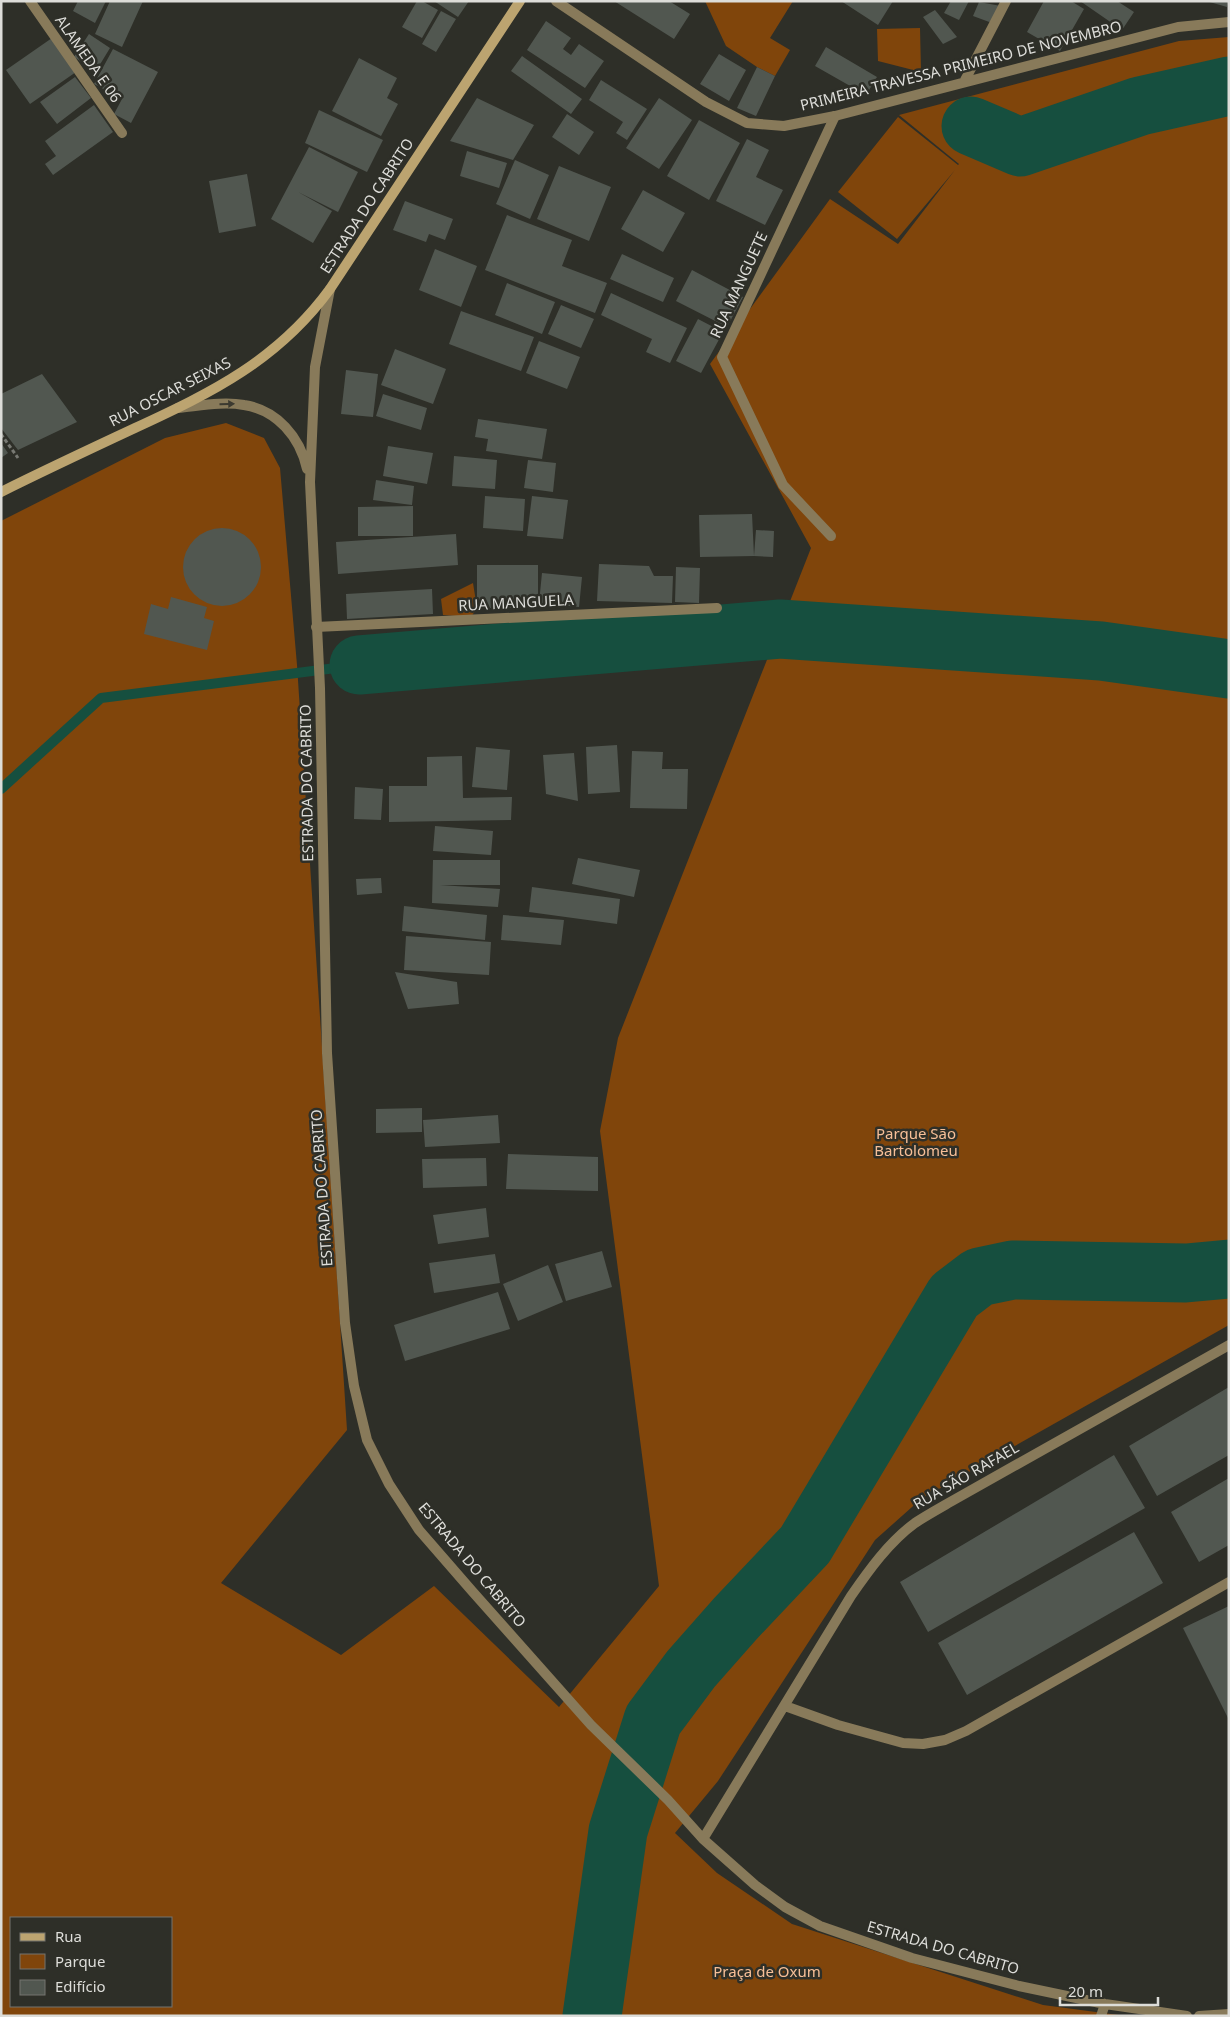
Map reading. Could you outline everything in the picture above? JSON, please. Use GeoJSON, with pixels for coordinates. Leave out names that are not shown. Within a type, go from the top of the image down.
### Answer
{"type":"FeatureCollection","features":[{"type":"Feature","properties":{"kind":"main road","name":"ESTRADA DO CABRITO"},"geometry":{"type":"LineString","coordinates":[[330,288],[520,1]]}},
{"type":"Feature","properties":{"kind":"main road","name":"RUA OSCAR SEIXAS"},"geometry":{"type":"LineString","coordinates":[[1,492],[178,408],[251,367],[297,328],[330,288]]}},
{"type":"Feature","properties":{"kind":"street","name":"ALAMEDA E 06"},"geometry":{"type":"LineString","coordinates":[[30,1],[122,133]]}},
{"type":"Feature","properties":{"kind":"street","name":"PRIMEIRA TRAVESSA PRIMEIRO DE NOVEMBRO"},"geometry":{"type":"LineString","coordinates":[[556,1],[706,102],[748,123],[784,126],[835,116],[1178,27],[1229,22]]}},
{"type":"Feature","properties":{"kind":"street"},"geometry":{"type":"LineString","coordinates":[[964,82],[1006,1]]}},
{"type":"Feature","properties":{"kind":"street","name":"RUA MANGUETE"},"geometry":{"type":"LineString","coordinates":[[831,536],[783,485],[722,357],[835,116]]}},
{"type":"Feature","properties":{"kind":"street","name":"ESTRADA DO CABRITO"},"geometry":{"type":"LineString","coordinates":[[330,288],[315,367],[310,482],[320,688],[328,1053],[345,1323],[354,1386],[367,1440],[389,1484],[419,1530],[591,1725],[668,1800],[703,1839],[755,1885],[785,1907],[820,1926],[912,1958],[1019,1986],[1105,2004],[1187,2016]]}},
{"type":"Feature","properties":{"kind":"street","name":"ESTRADA DO CABRITO"},"geometry":{"type":"LineString","coordinates":[[178,408],[242,404],[254,407],[272,416],[286,426],[296,440],[305,461],[310,482]]}},
{"type":"Feature","properties":{"kind":"street","name":"RUA MANGUELA"},"geometry":{"type":"LineString","coordinates":[[316,632],[717,608]]}},
{"type":"Feature","properties":{"kind":"street","name":"RUA SÃO RAFAEL"},"geometry":{"type":"LineString","coordinates":[[703,1839],[786,1706],[850,1596],[869,1569],[890,1546],[914,1524],[952,1501],[1229,1345]]}},
{"type":"Feature","properties":{"kind":"street"},"geometry":{"type":"LineString","coordinates":[[786,1706],[838,1726],[902,1743],[923,1744],[945,1740],[997,1714],[1229,1582]]}},
{"type":"Feature","properties":{"kind":"street"},"geometry":{"type":"LineString","coordinates":[[1101,2016],[1105,2004]]}},
{"type":"Feature","properties":{"kind":"street"},"geometry":{"type":"LineString","coordinates":[[1198,2016],[1229,2014]]}},
{"type":"Feature","properties":{"kind":"path"},"geometry":{"type":"LineString","coordinates":[[1,434],[31,477]]}},
{"type":"Feature","properties":{"kind":"green space"},"geometry":{"type":"Polygon","coordinates":[[[705,1],[793,1],[770,38],[790,50],[775,76],[757,67],[726,46],[705,1]]]}},
{"type":"Feature","properties":{"kind":"green space"},"geometry":{"type":"Polygon","coordinates":[[[920,28],[921,72],[878,61],[877,29],[920,28]]]}},
{"type":"Feature","properties":{"kind":"green space","name":"Parque São Bartolomeu"},"geometry":{"type":"Polygon","coordinates":[[[1229,37],[1229,1325],[921,1499],[875,1540],[718,1781],[675,1833],[717,1873],[792,1924],[1043,2005],[1126,2016],[1,2016],[1,521],[165,438],[226,423],[264,438],[280,468],[297,665],[347,1430],[221,1583],[341,1655],[434,1586],[559,1707],[659,1586],[600,1131],[618,1038],[811,548],[710,364],[830,199],[898,244],[955,170],[897,239],[838,192],[898,117],[959,164],[899,115],[1179,41],[1229,37]]]}},
{"type":"Feature","properties":{"kind":"green space"},"geometry":{"type":"Polygon","coordinates":[[[473,583],[477,608],[471,617],[443,615],[441,599],[473,583]]]}},
{"type":"Feature","properties":{"kind":"building"},"geometry":{"type":"Polygon","coordinates":[[[78,1],[106,1],[95,23],[73,11],[78,1]]]}},
{"type":"Feature","properties":{"kind":"building"},"geometry":{"type":"Polygon","coordinates":[[[110,1],[143,1],[122,47],[95,34],[110,1]]]}},
{"type":"Feature","properties":{"kind":"building"},"geometry":{"type":"Polygon","coordinates":[[[417,1],[422,1],[438,10],[422,38],[402,27],[417,1]]]}},
{"type":"Feature","properties":{"kind":"building"},"geometry":{"type":"Polygon","coordinates":[[[434,1],[469,1],[458,17],[434,1]]]}},
{"type":"Feature","properties":{"kind":"building"},"geometry":{"type":"Polygon","coordinates":[[[614,1],[669,1],[690,14],[674,39],[614,1]]]}},
{"type":"Feature","properties":{"kind":"building"},"geometry":{"type":"Polygon","coordinates":[[[841,1],[893,1],[878,25],[841,1]]]}},
{"type":"Feature","properties":{"kind":"building"},"geometry":{"type":"Polygon","coordinates":[[[951,1],[969,1],[959,20],[944,13],[951,1]]]}},
{"type":"Feature","properties":{"kind":"building"},"geometry":{"type":"Polygon","coordinates":[[[1044,1],[1071,1],[1084,9],[1060,51],[1027,32],[1044,1]]]}},
{"type":"Feature","properties":{"kind":"building"},"geometry":{"type":"Polygon","coordinates":[[[1080,1],[1117,1],[1134,12],[1122,30],[1080,1]]]}},
{"type":"Feature","properties":{"kind":"building"},"geometry":{"type":"Polygon","coordinates":[[[1206,1],[1228,1],[1227,7],[1206,1]]]}},
{"type":"Feature","properties":{"kind":"building"},"geometry":{"type":"Polygon","coordinates":[[[979,2],[1001,6],[992,23],[973,16],[979,2]]]}},
{"type":"Feature","properties":{"kind":"building"},"geometry":{"type":"Polygon","coordinates":[[[935,10],[957,37],[943,44],[923,17],[935,10]]]}},
{"type":"Feature","properties":{"kind":"building"},"geometry":{"type":"Polygon","coordinates":[[[441,11],[456,19],[436,52],[422,44],[441,11]]]}},
{"type":"Feature","properties":{"kind":"building"},"geometry":{"type":"Polygon","coordinates":[[[546,21],[571,38],[563,49],[571,55],[579,44],[604,61],[585,88],[527,50],[546,21]]]}},
{"type":"Feature","properties":{"kind":"building"},"geometry":{"type":"Polygon","coordinates":[[[89,34],[110,48],[96,71],[74,57],[89,34]]]}},
{"type":"Feature","properties":{"kind":"building"},"geometry":{"type":"Polygon","coordinates":[[[52,38],[76,72],[30,104],[6,70],[52,38]]]}},
{"type":"Feature","properties":{"kind":"building"},"geometry":{"type":"Polygon","coordinates":[[[826,47],[877,77],[866,95],[815,66],[826,47]]]}},
{"type":"Feature","properties":{"kind":"building"},"geometry":{"type":"Polygon","coordinates":[[[113,49],[158,72],[131,123],[114,114],[122,99],[94,84],[113,49]]]}},
{"type":"Feature","properties":{"kind":"building"},"geometry":{"type":"Polygon","coordinates":[[[719,54],[746,70],[729,101],[700,84],[719,54]]]}},
{"type":"Feature","properties":{"kind":"building"},"geometry":{"type":"Polygon","coordinates":[[[522,56],[582,99],[571,114],[511,71],[522,56]]]}},
{"type":"Feature","properties":{"kind":"building"},"geometry":{"type":"Polygon","coordinates":[[[359,58],[397,78],[387,98],[398,104],[381,136],[332,111],[359,58]]]}},
{"type":"Feature","properties":{"kind":"building"},"geometry":{"type":"Polygon","coordinates":[[[757,67],[775,76],[756,116],[737,108],[757,67]]]}},
{"type":"Feature","properties":{"kind":"building"},"geometry":{"type":"Polygon","coordinates":[[[75,77],[91,98],[57,124],[40,102],[75,77]]]}},
{"type":"Feature","properties":{"kind":"building"},"geometry":{"type":"Polygon","coordinates":[[[601,80],[647,109],[627,140],[616,133],[623,122],[589,100],[601,80]]]}},
{"type":"Feature","properties":{"kind":"building"},"geometry":{"type":"Polygon","coordinates":[[[477,98],[534,125],[513,160],[450,141],[477,98]]]}},
{"type":"Feature","properties":{"kind":"building"},"geometry":{"type":"Polygon","coordinates":[[[659,98],[692,120],[659,169],[626,148],[659,98]]]}},
{"type":"Feature","properties":{"kind":"building"},"geometry":{"type":"Polygon","coordinates":[[[94,105],[113,132],[53,175],[45,164],[56,156],[45,141],[94,105]]]}},
{"type":"Feature","properties":{"kind":"building"},"geometry":{"type":"Polygon","coordinates":[[[319,110],[383,140],[367,172],[305,143],[319,110]]]}},
{"type":"Feature","properties":{"kind":"building"},"geometry":{"type":"Polygon","coordinates":[[[567,114],[594,132],[579,155],[552,137],[567,114]]]}},
{"type":"Feature","properties":{"kind":"building"},"geometry":{"type":"Polygon","coordinates":[[[699,120],[740,143],[709,200],[667,176],[699,120]]]}},
{"type":"Feature","properties":{"kind":"building"},"geometry":{"type":"Polygon","coordinates":[[[747,139],[769,150],[756,177],[783,190],[765,225],[716,201],[747,139]]]}},
{"type":"Feature","properties":{"kind":"building"},"geometry":{"type":"Polygon","coordinates":[[[309,147],[358,172],[338,212],[298,192],[332,211],[313,243],[271,219],[309,147]]]}},
{"type":"Feature","properties":{"kind":"building"},"geometry":{"type":"Polygon","coordinates":[[[467,151],[507,163],[499,188],[460,176],[467,151]]]}},
{"type":"Feature","properties":{"kind":"building"},"geometry":{"type":"Polygon","coordinates":[[[515,160],[549,175],[530,219],[496,204],[515,160]]]}},
{"type":"Feature","properties":{"kind":"building"},"geometry":{"type":"Polygon","coordinates":[[[559,166],[611,187],[589,241],[537,219],[559,166]]]}},
{"type":"Feature","properties":{"kind":"building"},"geometry":{"type":"Polygon","coordinates":[[[247,174],[256,226],[219,233],[209,181],[247,174]]]}},
{"type":"Feature","properties":{"kind":"building"},"geometry":{"type":"Polygon","coordinates":[[[643,190],[685,213],[663,252],[621,229],[643,190]]]}},
{"type":"Feature","properties":{"kind":"building"},"geometry":{"type":"Polygon","coordinates":[[[405,201],[453,219],[445,240],[429,234],[426,242],[393,230],[405,201]]]}},
{"type":"Feature","properties":{"kind":"building"},"geometry":{"type":"Polygon","coordinates":[[[507,215],[572,240],[562,266],[607,283],[595,313],[485,270],[507,215]]]}},
{"type":"Feature","properties":{"kind":"building"},"geometry":{"type":"Polygon","coordinates":[[[435,249],[477,266],[461,307],[419,290],[435,249]]]}},
{"type":"Feature","properties":{"kind":"building"},"geometry":{"type":"Polygon","coordinates":[[[622,254],[674,278],[663,302],[610,279],[622,254]]]}},
{"type":"Feature","properties":{"kind":"building"},"geometry":{"type":"Polygon","coordinates":[[[692,270],[743,297],[727,327],[676,301],[692,270]]]}},
{"type":"Feature","properties":{"kind":"building"},"geometry":{"type":"Polygon","coordinates":[[[507,283],[555,302],[542,334],[495,315],[507,283]]]}},
{"type":"Feature","properties":{"kind":"building"},"geometry":{"type":"Polygon","coordinates":[[[611,293],[687,328],[670,363],[646,352],[652,339],[601,315],[611,293]]]}},
{"type":"Feature","properties":{"kind":"building"},"geometry":{"type":"Polygon","coordinates":[[[561,305],[594,319],[581,348],[548,334],[561,305]]]}},
{"type":"Feature","properties":{"kind":"building"},"geometry":{"type":"Polygon","coordinates":[[[461,311],[534,337],[521,371],[449,344],[461,311]]]}},
{"type":"Feature","properties":{"kind":"building"},"geometry":{"type":"Polygon","coordinates":[[[698,319],[723,332],[701,373],[676,361],[698,319]]]}},
{"type":"Feature","properties":{"kind":"building"},"geometry":{"type":"Polygon","coordinates":[[[539,341],[580,357],[567,389],[526,373],[539,341]]]}},
{"type":"Feature","properties":{"kind":"building"},"geometry":{"type":"Polygon","coordinates":[[[395,349],[446,369],[433,404],[381,385],[395,349]]]}},
{"type":"Feature","properties":{"kind":"building"},"geometry":{"type":"Polygon","coordinates":[[[346,370],[378,374],[373,417],[341,414],[346,370]]]}},
{"type":"Feature","properties":{"kind":"building"},"geometry":{"type":"Polygon","coordinates":[[[42,374],[77,422],[18,450],[1,428],[1,394],[42,374]]]}},
{"type":"Feature","properties":{"kind":"building"},"geometry":{"type":"Polygon","coordinates":[[[383,394],[427,408],[421,430],[376,416],[383,394]]]}},
{"type":"Feature","properties":{"kind":"building"},"geometry":{"type":"Polygon","coordinates":[[[478,419],[547,429],[542,459],[486,451],[488,439],[475,437],[478,419]]]}},
{"type":"Feature","properties":{"kind":"building"},"geometry":{"type":"Polygon","coordinates":[[[1,443],[8,453],[1,458],[1,443]]]}},
{"type":"Feature","properties":{"kind":"building"},"geometry":{"type":"Polygon","coordinates":[[[388,446],[433,453],[427,484],[383,476],[388,446]]]}},
{"type":"Feature","properties":{"kind":"building"},"geometry":{"type":"Polygon","coordinates":[[[454,456],[497,460],[495,489],[452,486],[454,456]]]}},
{"type":"Feature","properties":{"kind":"building"},"geometry":{"type":"Polygon","coordinates":[[[528,460],[556,463],[553,492],[524,488],[528,460]]]}},
{"type":"Feature","properties":{"kind":"building"},"geometry":{"type":"Polygon","coordinates":[[[376,480],[414,486],[412,505],[373,500],[376,480]]]}},
{"type":"Feature","properties":{"kind":"building"},"geometry":{"type":"Polygon","coordinates":[[[485,496],[525,499],[523,531],[483,528],[485,496]]]}},
{"type":"Feature","properties":{"kind":"building"},"geometry":{"type":"Polygon","coordinates":[[[532,496],[568,500],[563,539],[527,536],[532,496]]]}},
{"type":"Feature","properties":{"kind":"building"},"geometry":{"type":"Polygon","coordinates":[[[413,506],[413,536],[358,536],[358,507],[413,506]]]}},
{"type":"Feature","properties":{"kind":"building"},"geometry":{"type":"Polygon","coordinates":[[[752,514],[754,556],[700,557],[699,515],[752,514]]]}},
{"type":"Feature","properties":{"kind":"building"},"geometry":{"type":"Polygon","coordinates":[[[222,528],[237,531],[249,540],[258,552],[261,567],[258,582],[249,594],[237,603],[222,606],[207,603],[195,594],[186,582],[183,567],[186,552],[195,540],[207,531],[222,528]]]}},
{"type":"Feature","properties":{"kind":"building"},"geometry":{"type":"Polygon","coordinates":[[[756,530],[774,531],[773,557],[754,556],[756,530]]]}},
{"type":"Feature","properties":{"kind":"building"},"geometry":{"type":"Polygon","coordinates":[[[456,534],[458,565],[338,574],[336,542],[456,534]]]}},
{"type":"Feature","properties":{"kind":"building"},"geometry":{"type":"Polygon","coordinates":[[[599,564],[649,566],[654,576],[673,576],[672,603],[597,601],[599,564]]]}},
{"type":"Feature","properties":{"kind":"building"},"geometry":{"type":"Polygon","coordinates":[[[477,565],[538,565],[538,608],[477,608],[477,565]]]}},
{"type":"Feature","properties":{"kind":"building"},"geometry":{"type":"Polygon","coordinates":[[[676,567],[700,568],[699,603],[675,602],[676,567]]]}},
{"type":"Feature","properties":{"kind":"building"},"geometry":{"type":"Polygon","coordinates":[[[542,573],[582,577],[579,607],[539,603],[542,573]]]}},
{"type":"Feature","properties":{"kind":"building"},"geometry":{"type":"Polygon","coordinates":[[[432,589],[433,614],[347,619],[346,594],[432,589]]]}},
{"type":"Feature","properties":{"kind":"building"},"geometry":{"type":"Polygon","coordinates":[[[171,597],[207,607],[204,618],[214,621],[207,650],[144,634],[151,604],[168,609],[171,597]]]}},
{"type":"Feature","properties":{"kind":"building"},"geometry":{"type":"Polygon","coordinates":[[[617,745],[620,792],[588,794],[586,747],[617,745]]]}},
{"type":"Feature","properties":{"kind":"building"},"geometry":{"type":"Polygon","coordinates":[[[476,747],[510,750],[507,790],[472,787],[476,747]]]}},
{"type":"Feature","properties":{"kind":"building"},"geometry":{"type":"Polygon","coordinates":[[[632,751],[663,752],[662,769],[688,769],[687,809],[630,808],[632,751]]]}},
{"type":"Feature","properties":{"kind":"building"},"geometry":{"type":"Polygon","coordinates":[[[574,753],[578,801],[546,794],[543,755],[574,753]]]}},
{"type":"Feature","properties":{"kind":"building"},"geometry":{"type":"Polygon","coordinates":[[[462,756],[463,798],[512,797],[511,820],[389,822],[389,786],[427,786],[427,757],[462,756]]]}},
{"type":"Feature","properties":{"kind":"building"},"geometry":{"type":"Polygon","coordinates":[[[355,787],[383,789],[381,820],[354,819],[355,787]]]}},
{"type":"Feature","properties":{"kind":"building"},"geometry":{"type":"Polygon","coordinates":[[[435,826],[493,831],[491,855],[433,851],[435,826]]]}},
{"type":"Feature","properties":{"kind":"building"},"geometry":{"type":"Polygon","coordinates":[[[578,858],[640,870],[634,897],[572,884],[578,858]]]}},
{"type":"Feature","properties":{"kind":"building"},"geometry":{"type":"Polygon","coordinates":[[[433,860],[500,860],[500,885],[440,885],[500,889],[498,907],[432,903],[433,860]]]}},
{"type":"Feature","properties":{"kind":"building"},"geometry":{"type":"Polygon","coordinates":[[[381,878],[382,893],[357,895],[356,879],[381,878]]]}},
{"type":"Feature","properties":{"kind":"building"},"geometry":{"type":"Polygon","coordinates":[[[532,887],[620,899],[617,924],[529,912],[532,887]]]}},
{"type":"Feature","properties":{"kind":"building"},"geometry":{"type":"Polygon","coordinates":[[[404,906],[487,915],[485,940],[402,931],[404,906]]]}},
{"type":"Feature","properties":{"kind":"building"},"geometry":{"type":"Polygon","coordinates":[[[503,915],[564,920],[561,945],[501,940],[503,915]]]}},
{"type":"Feature","properties":{"kind":"building"},"geometry":{"type":"Polygon","coordinates":[[[406,936],[491,942],[489,975],[404,970],[406,936]]]}},
{"type":"Feature","properties":{"kind":"building"},"geometry":{"type":"Polygon","coordinates":[[[395,972],[457,982],[459,1004],[408,1009],[395,972]]]}},
{"type":"Feature","properties":{"kind":"building"},"geometry":{"type":"Polygon","coordinates":[[[422,1108],[422,1132],[376,1133],[376,1109],[422,1108]]]}},
{"type":"Feature","properties":{"kind":"building"},"geometry":{"type":"Polygon","coordinates":[[[498,1115],[500,1143],[425,1147],[423,1120],[498,1115]]]}},
{"type":"Feature","properties":{"kind":"building"},"geometry":{"type":"Polygon","coordinates":[[[508,1154],[598,1157],[598,1191],[506,1189],[508,1154]]]}},
{"type":"Feature","properties":{"kind":"building"},"geometry":{"type":"Polygon","coordinates":[[[486,1158],[487,1186],[423,1188],[422,1159],[486,1158]]]}},
{"type":"Feature","properties":{"kind":"building"},"geometry":{"type":"Polygon","coordinates":[[[486,1208],[489,1237],[438,1244],[433,1215],[486,1208]]]}},
{"type":"Feature","properties":{"kind":"building"},"geometry":{"type":"Polygon","coordinates":[[[602,1251],[612,1287],[566,1301],[555,1264],[602,1251]]]}},
{"type":"Feature","properties":{"kind":"building"},"geometry":{"type":"Polygon","coordinates":[[[495,1254],[500,1283],[434,1293],[429,1263],[495,1254]]]}},
{"type":"Feature","properties":{"kind":"building"},"geometry":{"type":"Polygon","coordinates":[[[548,1265],[563,1302],[518,1321],[503,1284],[548,1265]]]}},
{"type":"Feature","properties":{"kind":"building"},"geometry":{"type":"Polygon","coordinates":[[[498,1292],[510,1329],[405,1361],[394,1325],[498,1292]]]}},
{"type":"Feature","properties":{"kind":"building"},"geometry":{"type":"Polygon","coordinates":[[[1229,1387],[1229,1455],[1157,1496],[1129,1446],[1229,1387]]]}},
{"type":"Feature","properties":{"kind":"building"},"geometry":{"type":"Polygon","coordinates":[[[1114,1455],[1145,1508],[928,1632],[900,1582],[1114,1455]]]}},
{"type":"Feature","properties":{"kind":"building"},"geometry":{"type":"Polygon","coordinates":[[[1229,1478],[1229,1545],[1199,1562],[1171,1512],[1229,1478]]]}},
{"type":"Feature","properties":{"kind":"building"},"geometry":{"type":"Polygon","coordinates":[[[1134,1532],[1163,1583],[967,1695],[938,1643],[1134,1532]]]}},
{"type":"Feature","properties":{"kind":"building"},"geometry":{"type":"Polygon","coordinates":[[[1229,1606],[1229,1720],[1183,1628],[1229,1606]]]}},
{"type":"Feature","properties":{"kind":"waterway"},"geometry":{"type":"LineString","coordinates":[[971,126],[1020,147],[1140,106],[1229,86]]}},
{"type":"Feature","properties":{"kind":"waterway"},"geometry":{"type":"LineString","coordinates":[[359,665],[780,629],[1101,651],[1229,669]]}},
{"type":"Feature","properties":{"kind":"waterway"},"geometry":{"type":"LineString","coordinates":[[1,789],[101,698],[359,665]]}},
{"type":"Feature","properties":{"kind":"waterway"},"geometry":{"type":"LineString","coordinates":[[592,2016],[618,1831],[653,1720],[691,1669],[805,1545],[954,1296],[979,1277],[1012,1270],[1186,1273],[1229,1269]]}},
{"type":"Feature","properties":{"kind":"park label","name":"Praça de Oxum"},"geometry":{"type":"Point","coordinates":[767,1972]}}]}
